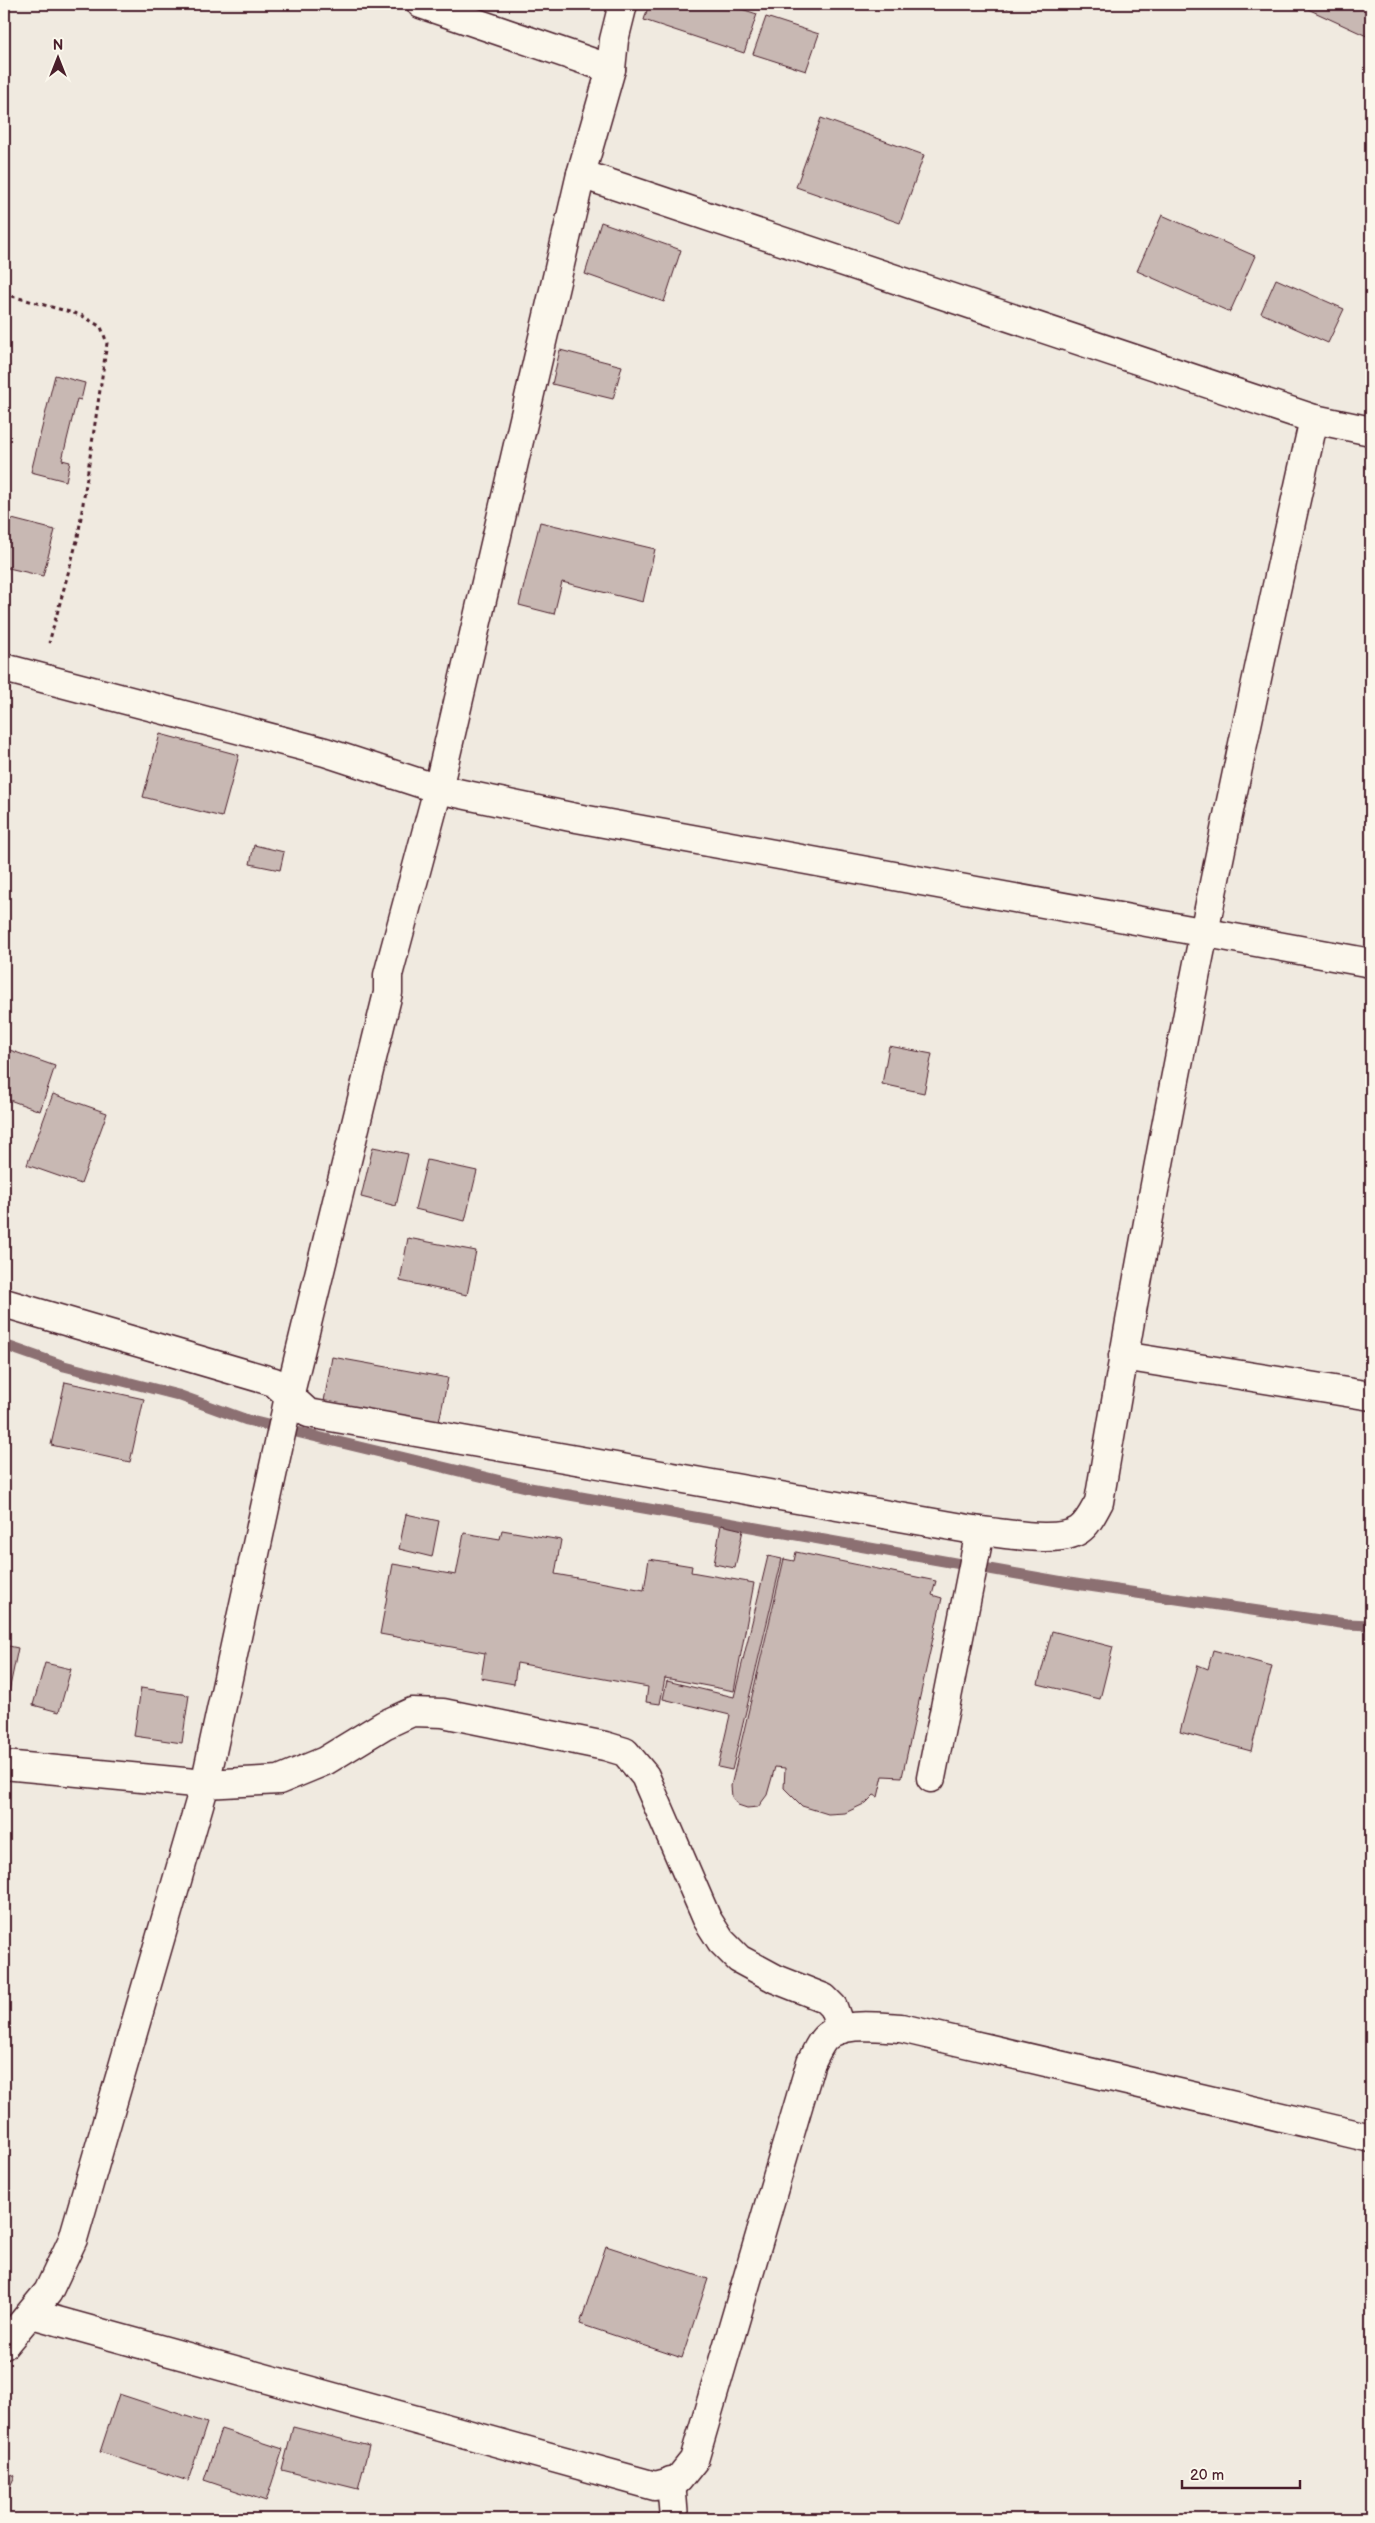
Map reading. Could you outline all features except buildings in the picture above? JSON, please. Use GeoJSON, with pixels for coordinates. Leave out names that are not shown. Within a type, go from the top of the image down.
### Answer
{"type":"FeatureCollection","features":[{"type":"Feature","properties":{"kind":"street"},"geometry":{"type":"LineString","coordinates":[[421,4],[611,69]]}},
{"type":"Feature","properties":{"kind":"street"},"geometry":{"type":"LineString","coordinates":[[4,2345],[32,2314],[48,2292],[73,2239],[205,1784],[289,1397],[388,993],[388,975],[438,789],[581,174],[611,69],[614,40],[623,4]]}},
{"type":"Feature","properties":{"kind":"street"},"geometry":{"type":"LineString","coordinates":[[581,174],[1314,419],[1371,431]]}},
{"type":"Feature","properties":{"kind":"street"},"geometry":{"type":"LineString","coordinates":[[4,1303],[274,1382],[308,1413],[980,1531],[1068,1536],[1080,1529],[1099,1502],[1123,1356],[1203,932],[1314,419]]}},
{"type":"Feature","properties":{"kind":"street"},"geometry":{"type":"LineString","coordinates":[[4,668],[325,752],[438,789],[571,817],[1371,962]]}},
{"type":"Feature","properties":{"kind":"street"},"geometry":{"type":"LineString","coordinates":[[1123,1356],[1371,1396]]}},
{"type":"Feature","properties":{"kind":"street"},"geometry":{"type":"LineString","coordinates":[[931,1778],[980,1531]]}},
{"type":"Feature","properties":{"kind":"street"},"geometry":{"type":"LineString","coordinates":[[4,1765],[205,1784],[278,1780],[325,1761],[384,1724],[412,1712],[443,1714],[605,1746],[625,1752],[645,1776],[707,1919],[722,1941],[746,1963],[776,1979],[824,1998],[833,2007],[841,2029]]}},
{"type":"Feature","properties":{"kind":"street"},"geometry":{"type":"LineString","coordinates":[[32,2314],[655,2486],[678,2480],[694,2460],[811,2062],[825,2038],[841,2029],[877,2026],[901,2028],[1371,2138]]}},
{"type":"Feature","properties":{"kind":"street"},"geometry":{"type":"LineString","coordinates":[[671,2481],[674,2519]]}},
{"type":"Feature","properties":{"kind":"path"},"geometry":{"type":"LineString","coordinates":[[4,294],[81,316],[101,327],[107,344],[78,537],[39,677]]}},
{"type":"Feature","properties":{"kind":"waterway"},"geometry":{"type":"LineString","coordinates":[[4,1345],[64,1366],[178,1395],[247,1420],[530,1488],[1069,1583],[1347,1624],[1371,1625]]}}]}
